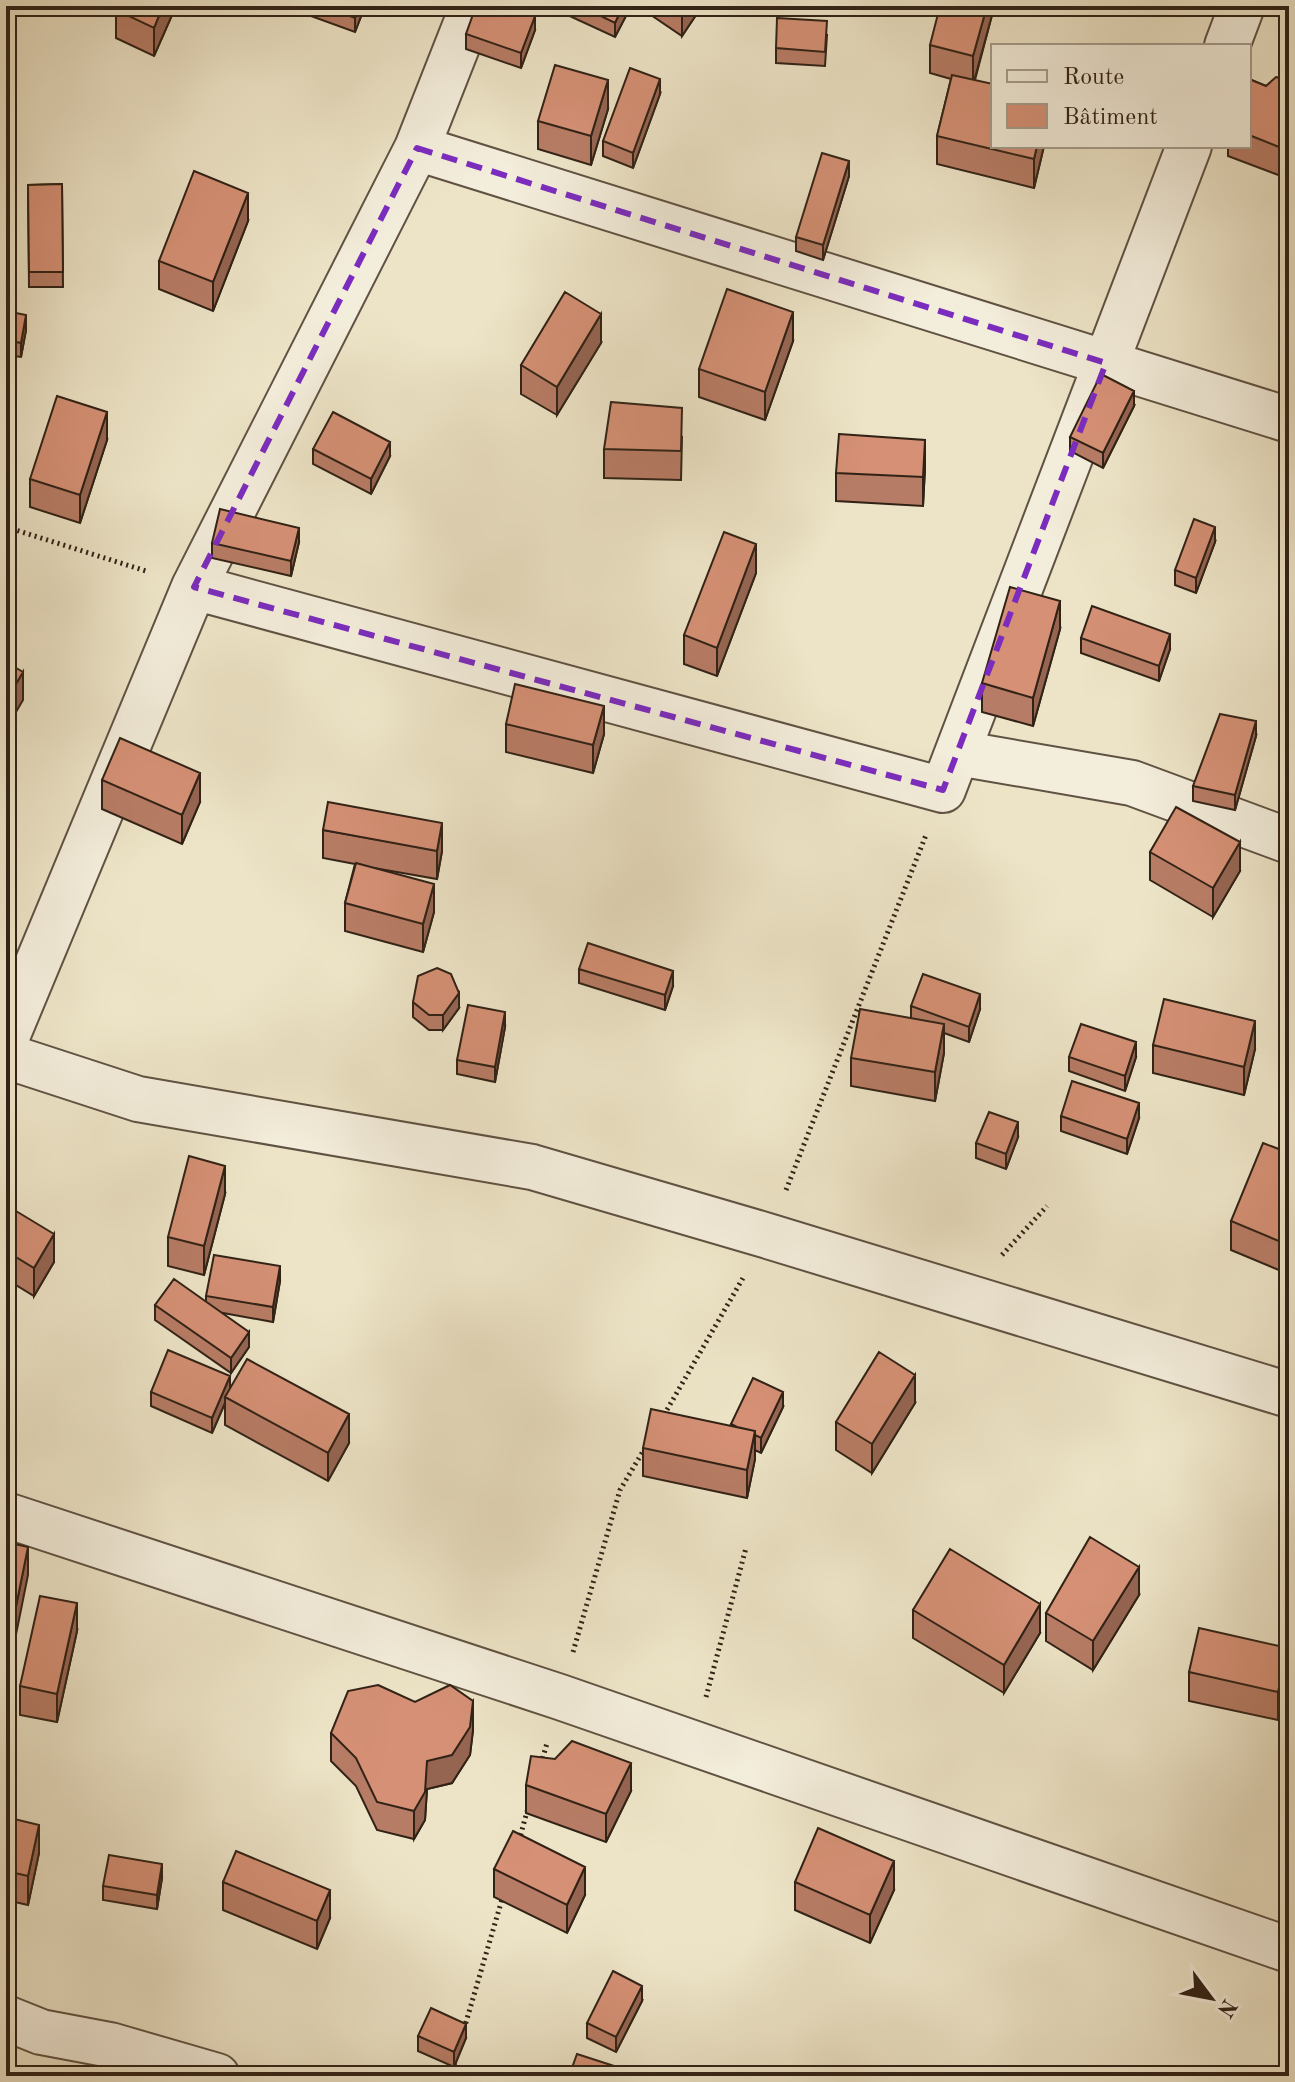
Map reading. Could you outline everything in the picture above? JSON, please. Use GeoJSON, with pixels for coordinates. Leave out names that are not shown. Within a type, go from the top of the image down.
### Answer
{"type":"FeatureCollection","features":[{"type":"Feature","properties":{"kind":"street"},"geometry":{"type":"LineString","coordinates":[[6,1039],[194,587],[417,148],[473,6]]}},
{"type":"Feature","properties":{"kind":"street"},"geometry":{"type":"LineString","coordinates":[[1228,44],[1242,6]]}},
{"type":"Feature","properties":{"kind":"street"},"geometry":{"type":"LineString","coordinates":[[417,148],[1289,420]]}},
{"type":"Feature","properties":{"kind":"street"},"geometry":{"type":"LineString","coordinates":[[950,772],[1188,148]]}},
{"type":"Feature","properties":{"kind":"street"},"geometry":{"type":"LineString","coordinates":[[194,587],[950,772],[1132,783],[1289,841]]}},
{"type":"Feature","properties":{"kind":"street"},"geometry":{"type":"LineString","coordinates":[[6,1056],[138,1099],[532,1167],[1289,1395]]}},
{"type":"Feature","properties":{"kind":"street"},"geometry":{"type":"LineString","coordinates":[[6,1515],[560,1697],[1289,1950]]}},
{"type":"Feature","properties":{"kind":"street"},"geometry":{"type":"LineString","coordinates":[[6,2018],[41,2032],[110,2045],[217,2076]]}},
{"type":"Feature","properties":{"kind":"path"},"geometry":{"type":"LineString","coordinates":[[6,527],[194,587]]}},
{"type":"Feature","properties":{"kind":"path"},"geometry":{"type":"LineString","coordinates":[[659,1423],[768,1236],[950,772]]}},
{"type":"Feature","properties":{"kind":"path"},"geometry":{"type":"LineString","coordinates":[[538,1773],[620,1490],[651,1436]]}},
{"type":"Feature","properties":{"kind":"path"},"geometry":{"type":"LineString","coordinates":[[693,1743],[722,1646],[746,1548]]}},
{"type":"Feature","properties":{"kind":"path"},"geometry":{"type":"LineString","coordinates":[[516,1849],[529,1803]]}},
{"type":"Feature","properties":{"kind":"path"},"geometry":{"type":"LineString","coordinates":[[464,2031],[503,1894]]}},
{"type":"Feature","properties":{"kind":"path"},"geometry":{"type":"LineString","coordinates":[[450,2076],[455,2061]]}},
{"type":"Feature","properties":{"kind":"highlighted area"},"geometry":{"type":"Polygon","coordinates":[[[417,148],[1106,363],[943,790],[194,587],[417,148]]]}},
{"type":"Feature","properties":{"kind":"building"},"geometry":{"type":"Polygon","coordinates":[[[117,6],[163,6],[154,28],[116,10],[117,6]]]}},
{"type":"Feature","properties":{"kind":"building"},"geometry":{"type":"Polygon","coordinates":[[[323,6],[360,6],[355,18],[323,6]]]}},
{"type":"Feature","properties":{"kind":"building"},"geometry":{"type":"Polygon","coordinates":[[[476,6],[507,6],[535,16],[521,53],[466,34],[476,6]]]}},
{"type":"Feature","properties":{"kind":"building"},"geometry":{"type":"Polygon","coordinates":[[[580,6],[623,6],[615,23],[580,6]]]}},
{"type":"Feature","properties":{"kind":"building"},"geometry":{"type":"Polygon","coordinates":[[[940,6],[987,6],[973,56],[930,45],[940,6]]]}},
{"type":"Feature","properties":{"kind":"building"},"geometry":{"type":"Polygon","coordinates":[[[777,18],[827,21],[825,52],[776,48],[777,18]]]}},
{"type":"Feature","properties":{"kind":"building"},"geometry":{"type":"Polygon","coordinates":[[[555,65],[608,80],[591,136],[538,121],[555,65]]]}},
{"type":"Feature","properties":{"kind":"building"},"geometry":{"type":"Polygon","coordinates":[[[630,68],[660,79],[633,153],[603,141],[630,68]]]}},
{"type":"Feature","properties":{"kind":"building"},"geometry":{"type":"Polygon","coordinates":[[[952,75],[991,84],[991,148],[1037,148],[1034,159],[937,136],[952,75]]]}},
{"type":"Feature","properties":{"kind":"building"},"geometry":{"type":"Polygon","coordinates":[[[1276,77],[1289,81],[1289,151],[1251,136],[1251,80],[1266,86],[1276,77]]]}},
{"type":"Feature","properties":{"kind":"building"},"geometry":{"type":"Polygon","coordinates":[[[822,153],[849,161],[823,245],[796,237],[822,153]]]}},
{"type":"Feature","properties":{"kind":"building"},"geometry":{"type":"Polygon","coordinates":[[[194,171],[248,193],[213,282],[159,261],[194,171]]]}},
{"type":"Feature","properties":{"kind":"building"},"geometry":{"type":"Polygon","coordinates":[[[62,184],[63,272],[29,272],[28,185],[62,184]]]}},
{"type":"Feature","properties":{"kind":"building"},"geometry":{"type":"Polygon","coordinates":[[[727,289],[793,312],[765,392],[699,369],[727,289]]]}},
{"type":"Feature","properties":{"kind":"building"},"geometry":{"type":"Polygon","coordinates":[[[565,292],[601,314],[557,387],[521,365],[565,292]]]}},
{"type":"Feature","properties":{"kind":"building"},"geometry":{"type":"Polygon","coordinates":[[[6,311],[26,315],[21,343],[6,340],[6,311]]]}},
{"type":"Feature","properties":{"kind":"building"},"geometry":{"type":"Polygon","coordinates":[[[1101,374],[1134,391],[1103,453],[1070,437],[1101,374]]]}},
{"type":"Feature","properties":{"kind":"building"},"geometry":{"type":"Polygon","coordinates":[[[57,396],[107,412],[80,495],[30,479],[57,396]]]}},
{"type":"Feature","properties":{"kind":"building"},"geometry":{"type":"Polygon","coordinates":[[[611,402],[682,408],[681,451],[604,449],[611,402]]]}},
{"type":"Feature","properties":{"kind":"building"},"geometry":{"type":"Polygon","coordinates":[[[333,412],[390,442],[371,479],[313,449],[333,412]]]}},
{"type":"Feature","properties":{"kind":"building"},"geometry":{"type":"Polygon","coordinates":[[[839,434],[925,440],[923,477],[836,473],[839,434]]]}},
{"type":"Feature","properties":{"kind":"building"},"geometry":{"type":"Polygon","coordinates":[[[220,509],[299,528],[291,561],[212,543],[220,509]]]}},
{"type":"Feature","properties":{"kind":"building"},"geometry":{"type":"Polygon","coordinates":[[[1194,519],[1215,527],[1196,578],[1175,570],[1194,519]]]}},
{"type":"Feature","properties":{"kind":"building"},"geometry":{"type":"Polygon","coordinates":[[[724,532],[756,544],[717,648],[684,635],[724,532]]]}},
{"type":"Feature","properties":{"kind":"building"},"geometry":{"type":"Polygon","coordinates":[[[1010,587],[1060,601],[1033,698],[982,683],[1010,587]]]}},
{"type":"Feature","properties":{"kind":"building"},"geometry":{"type":"Polygon","coordinates":[[[1092,606],[1170,634],[1159,666],[1081,638],[1092,606]]]}},
{"type":"Feature","properties":{"kind":"building"},"geometry":{"type":"Polygon","coordinates":[[[6,662],[23,672],[6,701],[6,662]]]}},
{"type":"Feature","properties":{"kind":"building"},"geometry":{"type":"Polygon","coordinates":[[[515,684],[604,706],[593,745],[506,724],[515,684]]]}},
{"type":"Feature","properties":{"kind":"building"},"geometry":{"type":"Polygon","coordinates":[[[1220,714],[1256,721],[1235,795],[1193,786],[1220,714]]]}},
{"type":"Feature","properties":{"kind":"building"},"geometry":{"type":"Polygon","coordinates":[[[120,738],[200,773],[182,815],[102,780],[120,738]]]}},
{"type":"Feature","properties":{"kind":"building"},"geometry":{"type":"Polygon","coordinates":[[[328,802],[442,823],[437,851],[323,830],[328,802]]]}},
{"type":"Feature","properties":{"kind":"building"},"geometry":{"type":"Polygon","coordinates":[[[1176,807],[1240,842],[1213,888],[1150,852],[1176,807]]]}},
{"type":"Feature","properties":{"kind":"building"},"geometry":{"type":"Polygon","coordinates":[[[356,863],[434,884],[423,924],[345,903],[356,863]]]}},
{"type":"Feature","properties":{"kind":"building"},"geometry":{"type":"Polygon","coordinates":[[[588,943],[673,971],[665,995],[579,969],[588,943]]]}},
{"type":"Feature","properties":{"kind":"building"},"geometry":{"type":"Polygon","coordinates":[[[437,968],[451,974],[459,993],[443,1015],[429,1015],[413,1002],[418,976],[437,968]]]}},
{"type":"Feature","properties":{"kind":"building"},"geometry":{"type":"Polygon","coordinates":[[[923,974],[980,994],[969,1027],[911,1006],[923,974]]]}},
{"type":"Feature","properties":{"kind":"building"},"geometry":{"type":"Polygon","coordinates":[[[1164,999],[1255,1021],[1244,1067],[1153,1045],[1164,999]]]}},
{"type":"Feature","properties":{"kind":"building"},"geometry":{"type":"Polygon","coordinates":[[[468,1005],[505,1012],[495,1067],[457,1060],[468,1005]]]}},
{"type":"Feature","properties":{"kind":"building"},"geometry":{"type":"Polygon","coordinates":[[[860,1009],[944,1024],[935,1072],[851,1058],[860,1009]]]}},
{"type":"Feature","properties":{"kind":"building"},"geometry":{"type":"Polygon","coordinates":[[[1081,1024],[1136,1042],[1125,1076],[1069,1057],[1081,1024]]]}},
{"type":"Feature","properties":{"kind":"building"},"geometry":{"type":"Polygon","coordinates":[[[1072,1081],[1139,1103],[1127,1139],[1061,1116],[1072,1081]]]}},
{"type":"Feature","properties":{"kind":"building"},"geometry":{"type":"Polygon","coordinates":[[[989,1112],[1018,1122],[1006,1154],[976,1143],[989,1112]]]}},
{"type":"Feature","properties":{"kind":"building"},"geometry":{"type":"Polygon","coordinates":[[[1263,1143],[1289,1153],[1289,1237],[1286,1244],[1231,1221],[1263,1143]]]}},
{"type":"Feature","properties":{"kind":"building"},"geometry":{"type":"Polygon","coordinates":[[[189,1156],[225,1166],[204,1246],[168,1237],[189,1156]]]}},
{"type":"Feature","properties":{"kind":"building"},"geometry":{"type":"Polygon","coordinates":[[[6,1205],[54,1234],[34,1268],[6,1251],[6,1205]]]}},
{"type":"Feature","properties":{"kind":"building"},"geometry":{"type":"Polygon","coordinates":[[[214,1255],[280,1266],[273,1307],[206,1296],[214,1255]]]}},
{"type":"Feature","properties":{"kind":"building"},"geometry":{"type":"Polygon","coordinates":[[[174,1279],[249,1332],[231,1358],[155,1305],[174,1279]]]}},
{"type":"Feature","properties":{"kind":"building"},"geometry":{"type":"Polygon","coordinates":[[[168,1350],[230,1376],[212,1418],[151,1392],[168,1350]]]}},
{"type":"Feature","properties":{"kind":"building"},"geometry":{"type":"Polygon","coordinates":[[[879,1352],[915,1375],[872,1444],[836,1422],[879,1352]]]}},
{"type":"Feature","properties":{"kind":"building"},"geometry":{"type":"Polygon","coordinates":[[[247,1359],[349,1414],[328,1453],[225,1397],[247,1359]]]}},
{"type":"Feature","properties":{"kind":"building"},"geometry":{"type":"Polygon","coordinates":[[[753,1378],[783,1392],[761,1438],[755,1435],[755,1431],[731,1424],[753,1378]]]}},
{"type":"Feature","properties":{"kind":"building"},"geometry":{"type":"Polygon","coordinates":[[[651,1409],[755,1431],[747,1470],[643,1448],[651,1409]]]}},
{"type":"Feature","properties":{"kind":"building"},"geometry":{"type":"Polygon","coordinates":[[[1090,1537],[1139,1567],[1093,1641],[1046,1613],[1090,1537]]]}},
{"type":"Feature","properties":{"kind":"building"},"geometry":{"type":"Polygon","coordinates":[[[6,1542],[28,1547],[6,1656],[6,1542]]]}},
{"type":"Feature","properties":{"kind":"building"},"geometry":{"type":"Polygon","coordinates":[[[950,1549],[1040,1604],[1004,1665],[913,1610],[950,1549]]]}},
{"type":"Feature","properties":{"kind":"building"},"geometry":{"type":"Polygon","coordinates":[[[40,1596],[77,1603],[57,1694],[20,1686],[40,1596]]]}},
{"type":"Feature","properties":{"kind":"building"},"geometry":{"type":"Polygon","coordinates":[[[1199,1628],[1288,1648],[1278,1692],[1189,1672],[1199,1628]]]}},
{"type":"Feature","properties":{"kind":"building"},"geometry":{"type":"Polygon","coordinates":[[[378,1685],[415,1702],[450,1685],[473,1701],[470,1727],[452,1755],[427,1761],[425,1792],[414,1811],[377,1802],[356,1758],[331,1733],[348,1691],[378,1685]]]}},
{"type":"Feature","properties":{"kind":"building"},"geometry":{"type":"Polygon","coordinates":[[[572,1741],[631,1763],[606,1814],[526,1785],[531,1756],[555,1759],[572,1741]]]}},
{"type":"Feature","properties":{"kind":"building"},"geometry":{"type":"Polygon","coordinates":[[[6,1817],[39,1825],[28,1876],[6,1871],[6,1817]]]}},
{"type":"Feature","properties":{"kind":"building"},"geometry":{"type":"Polygon","coordinates":[[[818,1828],[894,1861],[870,1915],[795,1882],[818,1828]]]}},
{"type":"Feature","properties":{"kind":"building"},"geometry":{"type":"Polygon","coordinates":[[[513,1831],[585,1867],[567,1905],[494,1869],[513,1831]]]}},
{"type":"Feature","properties":{"kind":"building"},"geometry":{"type":"Polygon","coordinates":[[[236,1851],[330,1890],[317,1921],[223,1882],[236,1851]]]}},
{"type":"Feature","properties":{"kind":"building"},"geometry":{"type":"Polygon","coordinates":[[[109,1855],[162,1864],[157,1895],[103,1886],[109,1855]]]}},
{"type":"Feature","properties":{"kind":"building"},"geometry":{"type":"Polygon","coordinates":[[[613,1971],[642,1986],[616,2037],[587,2023],[613,1971]]]}},
{"type":"Feature","properties":{"kind":"building"},"geometry":{"type":"Polygon","coordinates":[[[431,2008],[466,2024],[454,2052],[418,2036],[431,2008]]]}},
{"type":"Feature","properties":{"kind":"building"},"geometry":{"type":"Polygon","coordinates":[[[577,2054],[614,2066],[611,2076],[569,2076],[577,2054]]]}}]}
